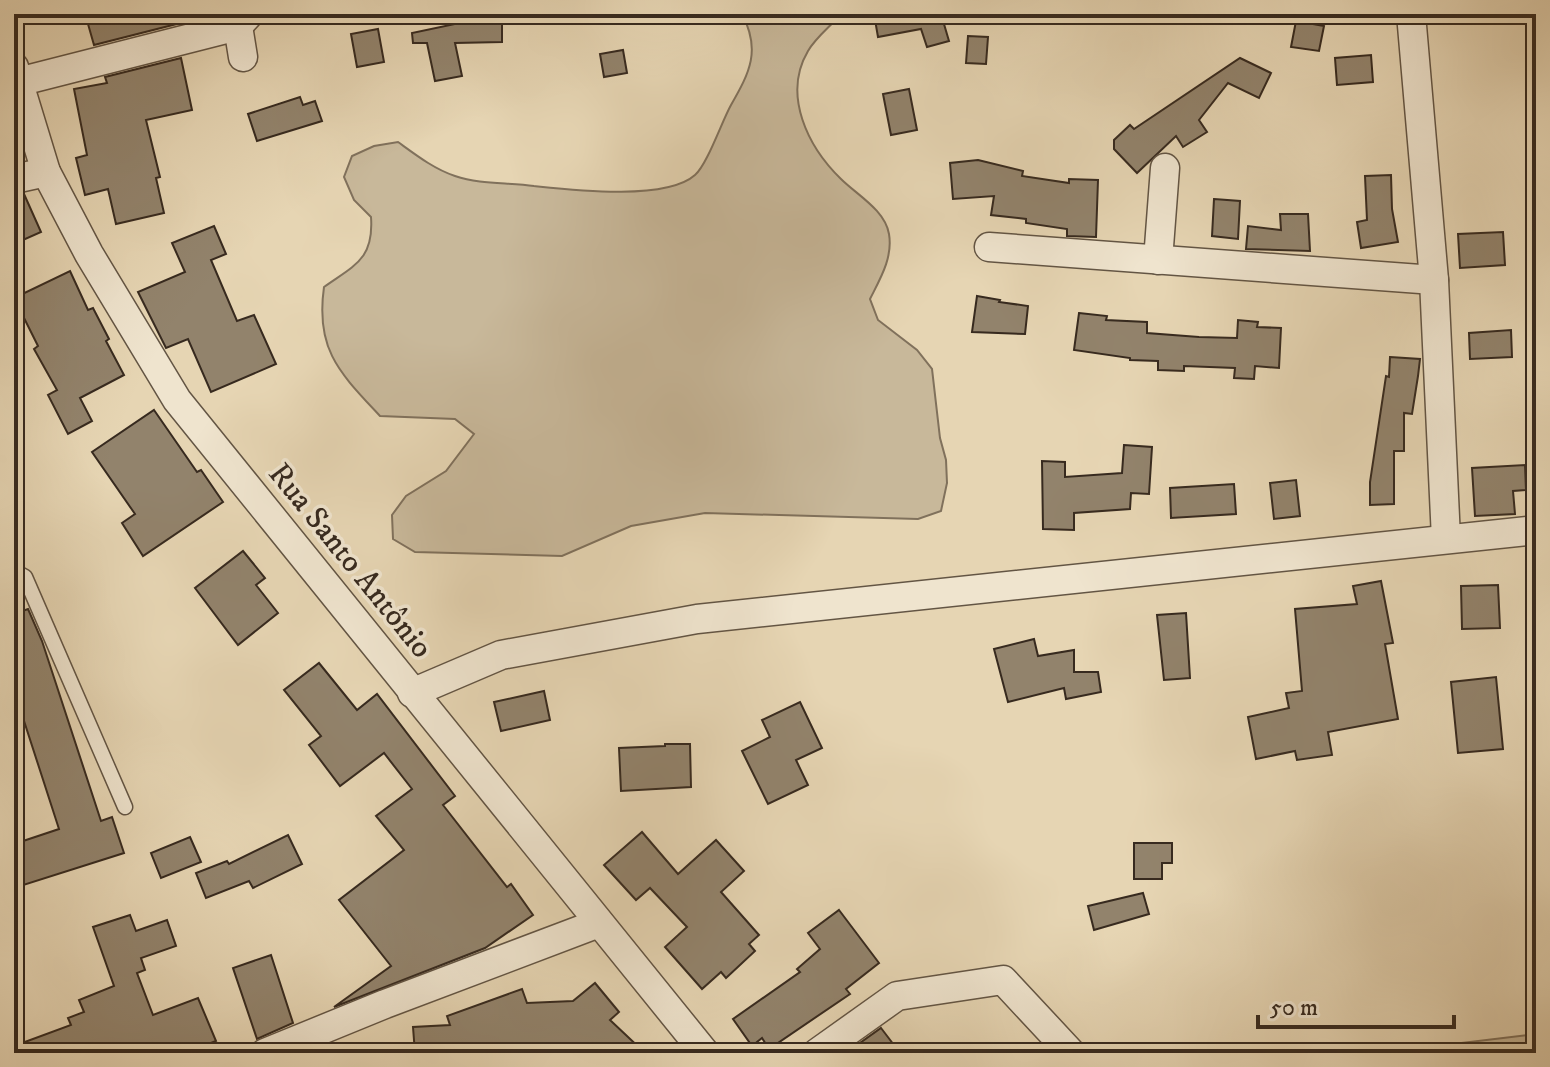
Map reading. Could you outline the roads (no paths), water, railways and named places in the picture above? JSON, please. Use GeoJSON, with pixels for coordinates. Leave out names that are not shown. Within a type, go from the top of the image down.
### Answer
{"type":"FeatureCollection","features":[{"type":"Feature","properties":{"kind":"street"},"geometry":{"type":"LineString","coordinates":[[1411,14],[1434,280],[1446,539]]}},
{"type":"Feature","properties":{"kind":"street"},"geometry":{"type":"LineString","coordinates":[[16,75],[243,20],[243,57]]}},
{"type":"Feature","properties":{"kind":"street","name":"Rua Santo Antônio"},"geometry":{"type":"LineString","coordinates":[[16,75],[46,172],[89,254],[177,400],[705,1053]]}},
{"type":"Feature","properties":{"kind":"street"},"geometry":{"type":"LineString","coordinates":[[1158,260],[1165,168]]}},
{"type":"Feature","properties":{"kind":"street"},"geometry":{"type":"LineString","coordinates":[[14,179],[46,172]]}},
{"type":"Feature","properties":{"kind":"street"},"geometry":{"type":"LineString","coordinates":[[989,247],[1434,280]]}},
{"type":"Feature","properties":{"kind":"street"},"geometry":{"type":"LineString","coordinates":[[412,693],[501,655],[697,619],[1536,530]]}},
{"type":"Feature","properties":{"kind":"street"},"geometry":{"type":"LineString","coordinates":[[265,1053],[599,923]]}},
{"type":"Feature","properties":{"kind":"street"},"geometry":{"type":"LineString","coordinates":[[817,1053],[897,996],[1003,980],[1071,1053]]}},
{"type":"Feature","properties":{"kind":"lane"},"geometry":{"type":"LineString","coordinates":[[14,571],[25,577],[125,807]]}}]}
